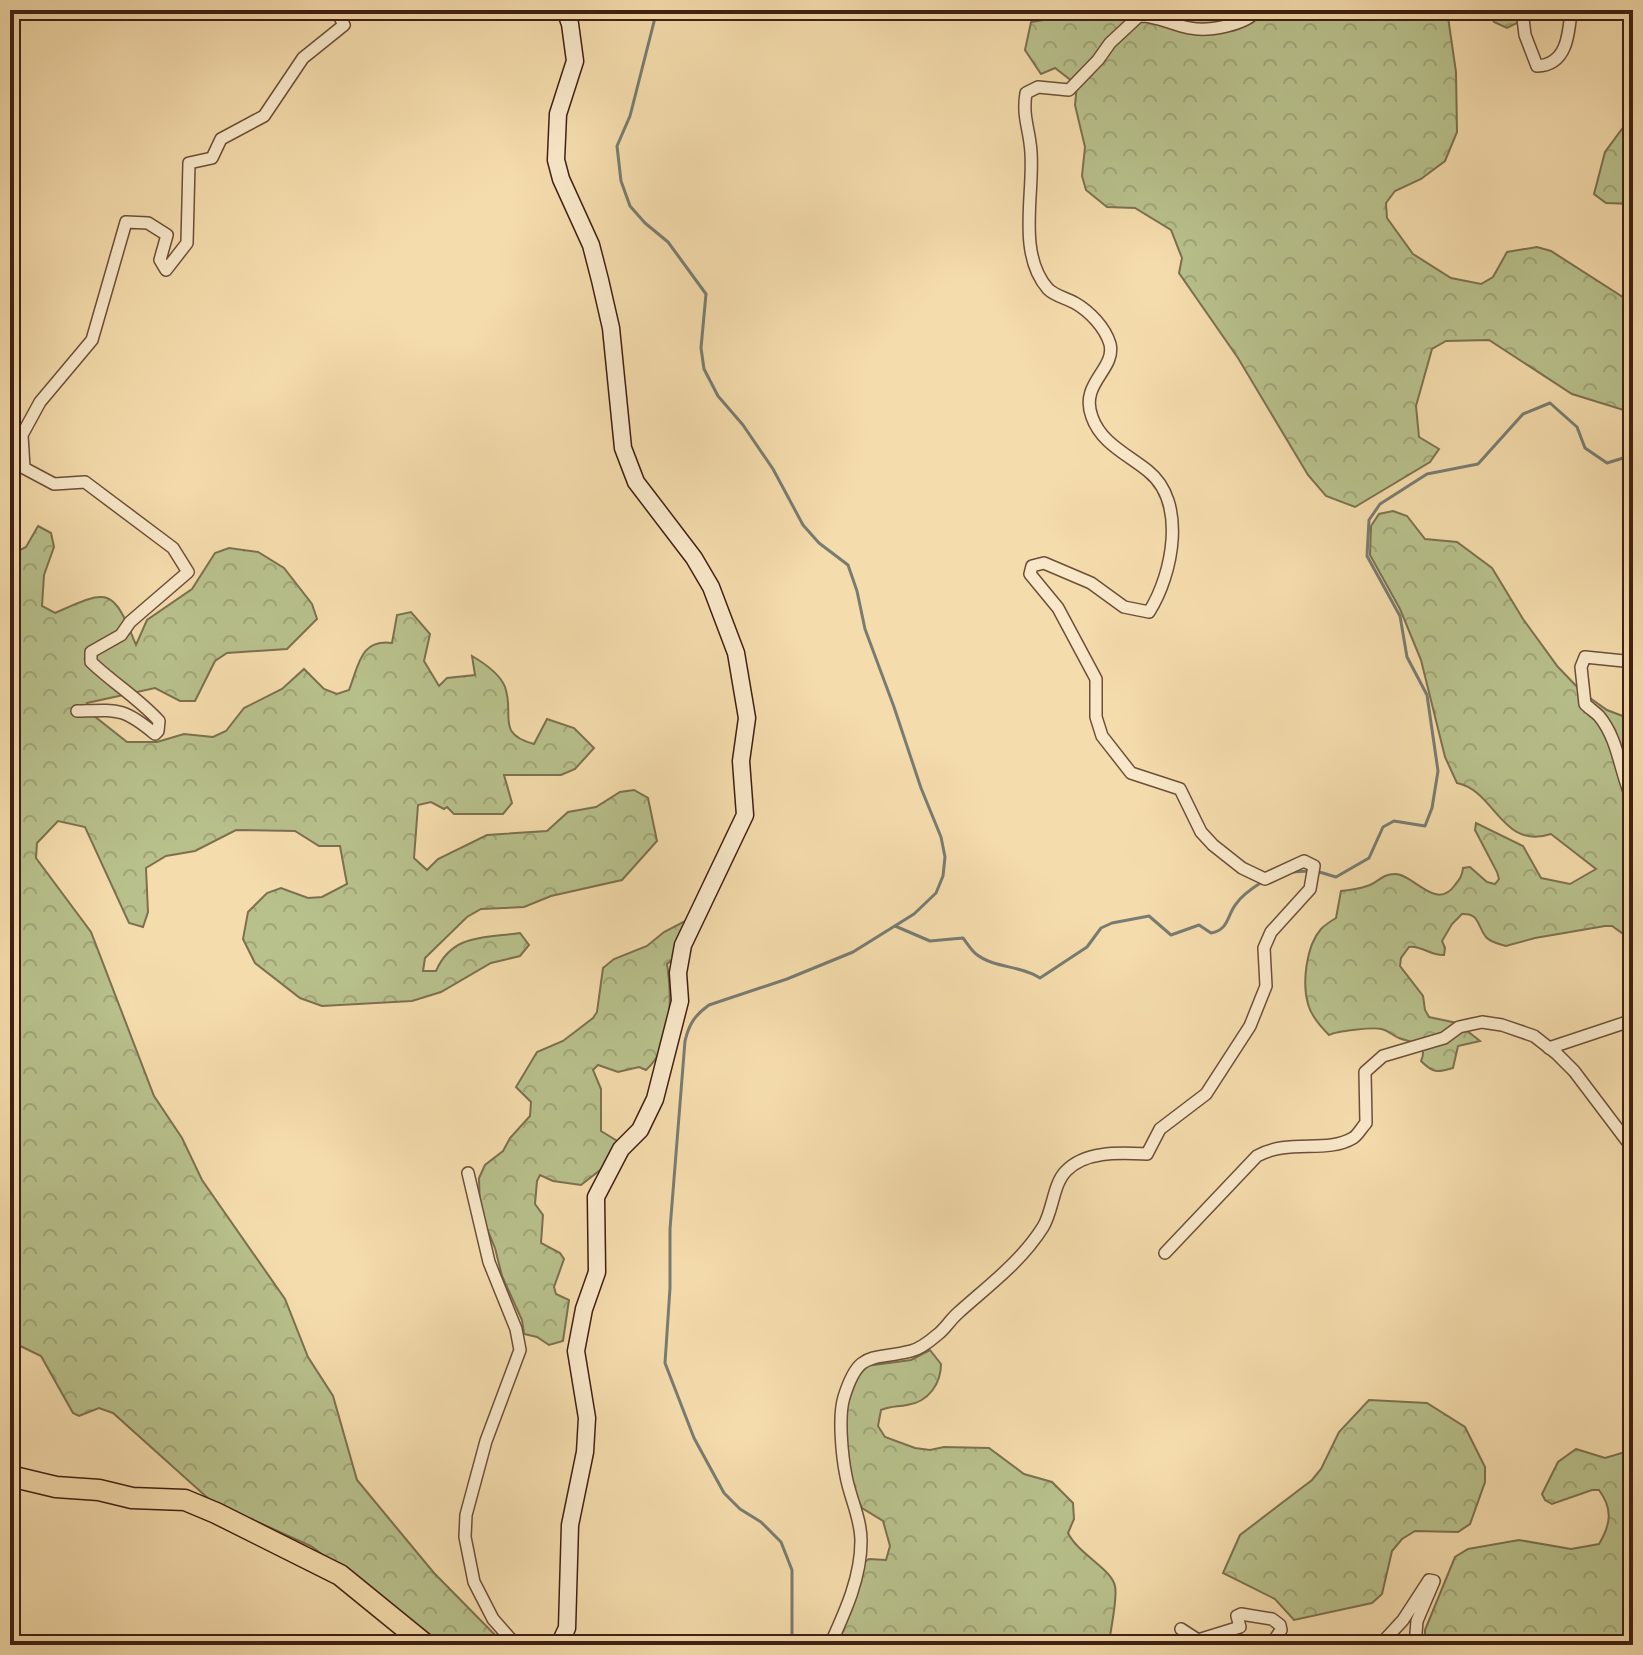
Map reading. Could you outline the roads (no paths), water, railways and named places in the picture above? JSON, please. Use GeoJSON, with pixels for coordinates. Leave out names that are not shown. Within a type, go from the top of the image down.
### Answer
{"type":"FeatureCollection","features":[{"type":"Feature","properties":{"kind":"highway"},"geometry":{"type":"LineString","coordinates":[[10,1476],[56,1487],[99,1490],[132,1498],[185,1500],[340,1575],[426,1645]]}},
{"type":"Feature","properties":{"kind":"street"},"geometry":{"type":"LineString","coordinates":[[77,711],[108,710],[130,714],[155,734],[158,731],[159,721],[137,698],[91,662],[91,652],[121,635],[130,622],[188,572],[173,548],[85,482],[54,484],[24,468],[22,435],[40,402],[92,340],[126,222],[148,223],[167,235],[160,260],[166,270],[187,243],[189,163],[212,158],[221,139],[264,116],[303,58],[344,25],[336,10]]}},
{"type":"Feature","properties":{"kind":"street"},"geometry":{"type":"LineString","coordinates":[[559,1645],[567,1628],[570,1525],[585,1452],[587,1418],[576,1351],[584,1309],[597,1272],[596,1197],[621,1149],[640,1130],[655,1099],[680,1001],[678,973],[683,945],[745,815],[741,761],[747,718],[736,653],[711,587],[694,558],[636,482],[623,448],[611,328],[603,292],[591,245],[561,179],[556,160],[558,114],[575,61],[565,10]]}},
{"type":"Feature","properties":{"kind":"street"},"geometry":{"type":"LineString","coordinates":[[830,1645],[851,1598],[861,1540],[846,1476],[839,1422],[843,1398],[858,1366],[879,1355],[918,1349],[938,1335],[954,1316],[1012,1266],[1044,1225],[1064,1172],[1077,1163],[1097,1156],[1147,1154],[1160,1129],[1206,1094],[1250,1026],[1261,999],[1266,986],[1264,948],[1271,932],[1311,885],[1314,866],[1304,861],[1265,879],[1242,868],[1201,832],[1180,789],[1131,773],[1097,726],[1098,690],[1089,665],[1058,608],[1030,574],[1032,566],[1044,563],[1091,583],[1124,607],[1149,612],[1166,571],[1171,547],[1171,521],[1164,489],[1150,472],[1112,445],[1099,431],[1092,416],[1089,404],[1094,381],[1107,365],[1110,354],[1104,331],[1089,313],[1051,292],[1039,277],[1031,250],[1031,150],[1023,111],[1026,93],[1038,87],[1069,90],[1110,43],[1139,16],[1150,16],[1192,29],[1240,21],[1254,15],[1257,10]]}},
{"type":"Feature","properties":{"kind":"street"},"geometry":{"type":"LineString","coordinates":[[1522,10],[1525,35],[1537,66],[1548,66],[1557,60],[1569,39],[1571,10]]}},
{"type":"Feature","properties":{"kind":"street"},"geometry":{"type":"LineString","coordinates":[[1633,658],[1624,661],[1585,657],[1581,667],[1585,704],[1598,714],[1614,740],[1633,801]]}},
{"type":"Feature","properties":{"kind":"street"},"geometry":{"type":"LineString","coordinates":[[1549,1048],[1633,1020]]}},
{"type":"Feature","properties":{"kind":"street"},"geometry":{"type":"LineString","coordinates":[[1165,1253],[1257,1156],[1272,1147],[1325,1145],[1353,1138],[1366,1123],[1365,1072],[1383,1056],[1444,1038],[1459,1027],[1482,1022],[1534,1036],[1574,1071],[1633,1149]]}},
{"type":"Feature","properties":{"kind":"street"},"geometry":{"type":"LineString","coordinates":[[468,1173],[489,1262],[516,1329],[520,1350],[486,1441],[466,1515],[465,1537],[474,1582],[493,1619],[516,1645]]}},
{"type":"Feature","properties":{"kind":"street"},"geometry":{"type":"LineString","coordinates":[[1380,1645],[1403,1620],[1429,1580],[1434,1581],[1417,1621],[1415,1645]]}},
{"type":"Feature","properties":{"kind":"street"},"geometry":{"type":"LineString","coordinates":[[1181,1629],[1198,1640],[1240,1627],[1237,1616],[1241,1614],[1272,1619],[1281,1630],[1271,1645]]}},
{"type":"Feature","properties":{"kind":"street"},"geometry":{"type":"LineString","coordinates":[[1302,1645],[1323,1642],[1355,1645]]}},
{"type":"Feature","properties":{"kind":"waterway"},"geometry":{"type":"LineString","coordinates":[[657,10],[630,116],[617,146],[621,181],[630,206],[668,242],[706,294],[701,348],[704,369],[718,396],[743,425],[773,469],[803,525],[819,543],[848,565],[865,629],[941,837],[945,857],[943,876],[936,893],[914,914],[853,952],[787,979],[709,1005],[693,1020],[685,1041],[670,1229],[665,1363],[694,1438],[724,1493],[781,1542],[792,1570],[792,1645]]}},
{"type":"Feature","properties":{"kind":"waterway"},"geometry":{"type":"LineString","coordinates":[[1316,871],[1336,877],[1369,858],[1383,827],[1394,821],[1425,826],[1432,808],[1438,771],[1427,695],[1407,657],[1400,616],[1367,556],[1369,520],[1380,504],[1427,474],[1478,464],[1523,414],[1550,403],[1577,427],[1585,448],[1607,463],[1633,455]]}},
{"type":"Feature","properties":{"kind":"waterway"},"geometry":{"type":"LineString","coordinates":[[1292,872],[1309,871]]}},
{"type":"Feature","properties":{"kind":"waterway"},"geometry":{"type":"LineString","coordinates":[[895,926],[930,941],[963,938],[983,959],[1040,978],[1087,947],[1101,928],[1112,923],[1149,916],[1171,935],[1199,925],[1211,933],[1217,931],[1239,901],[1262,882]]}}]}
